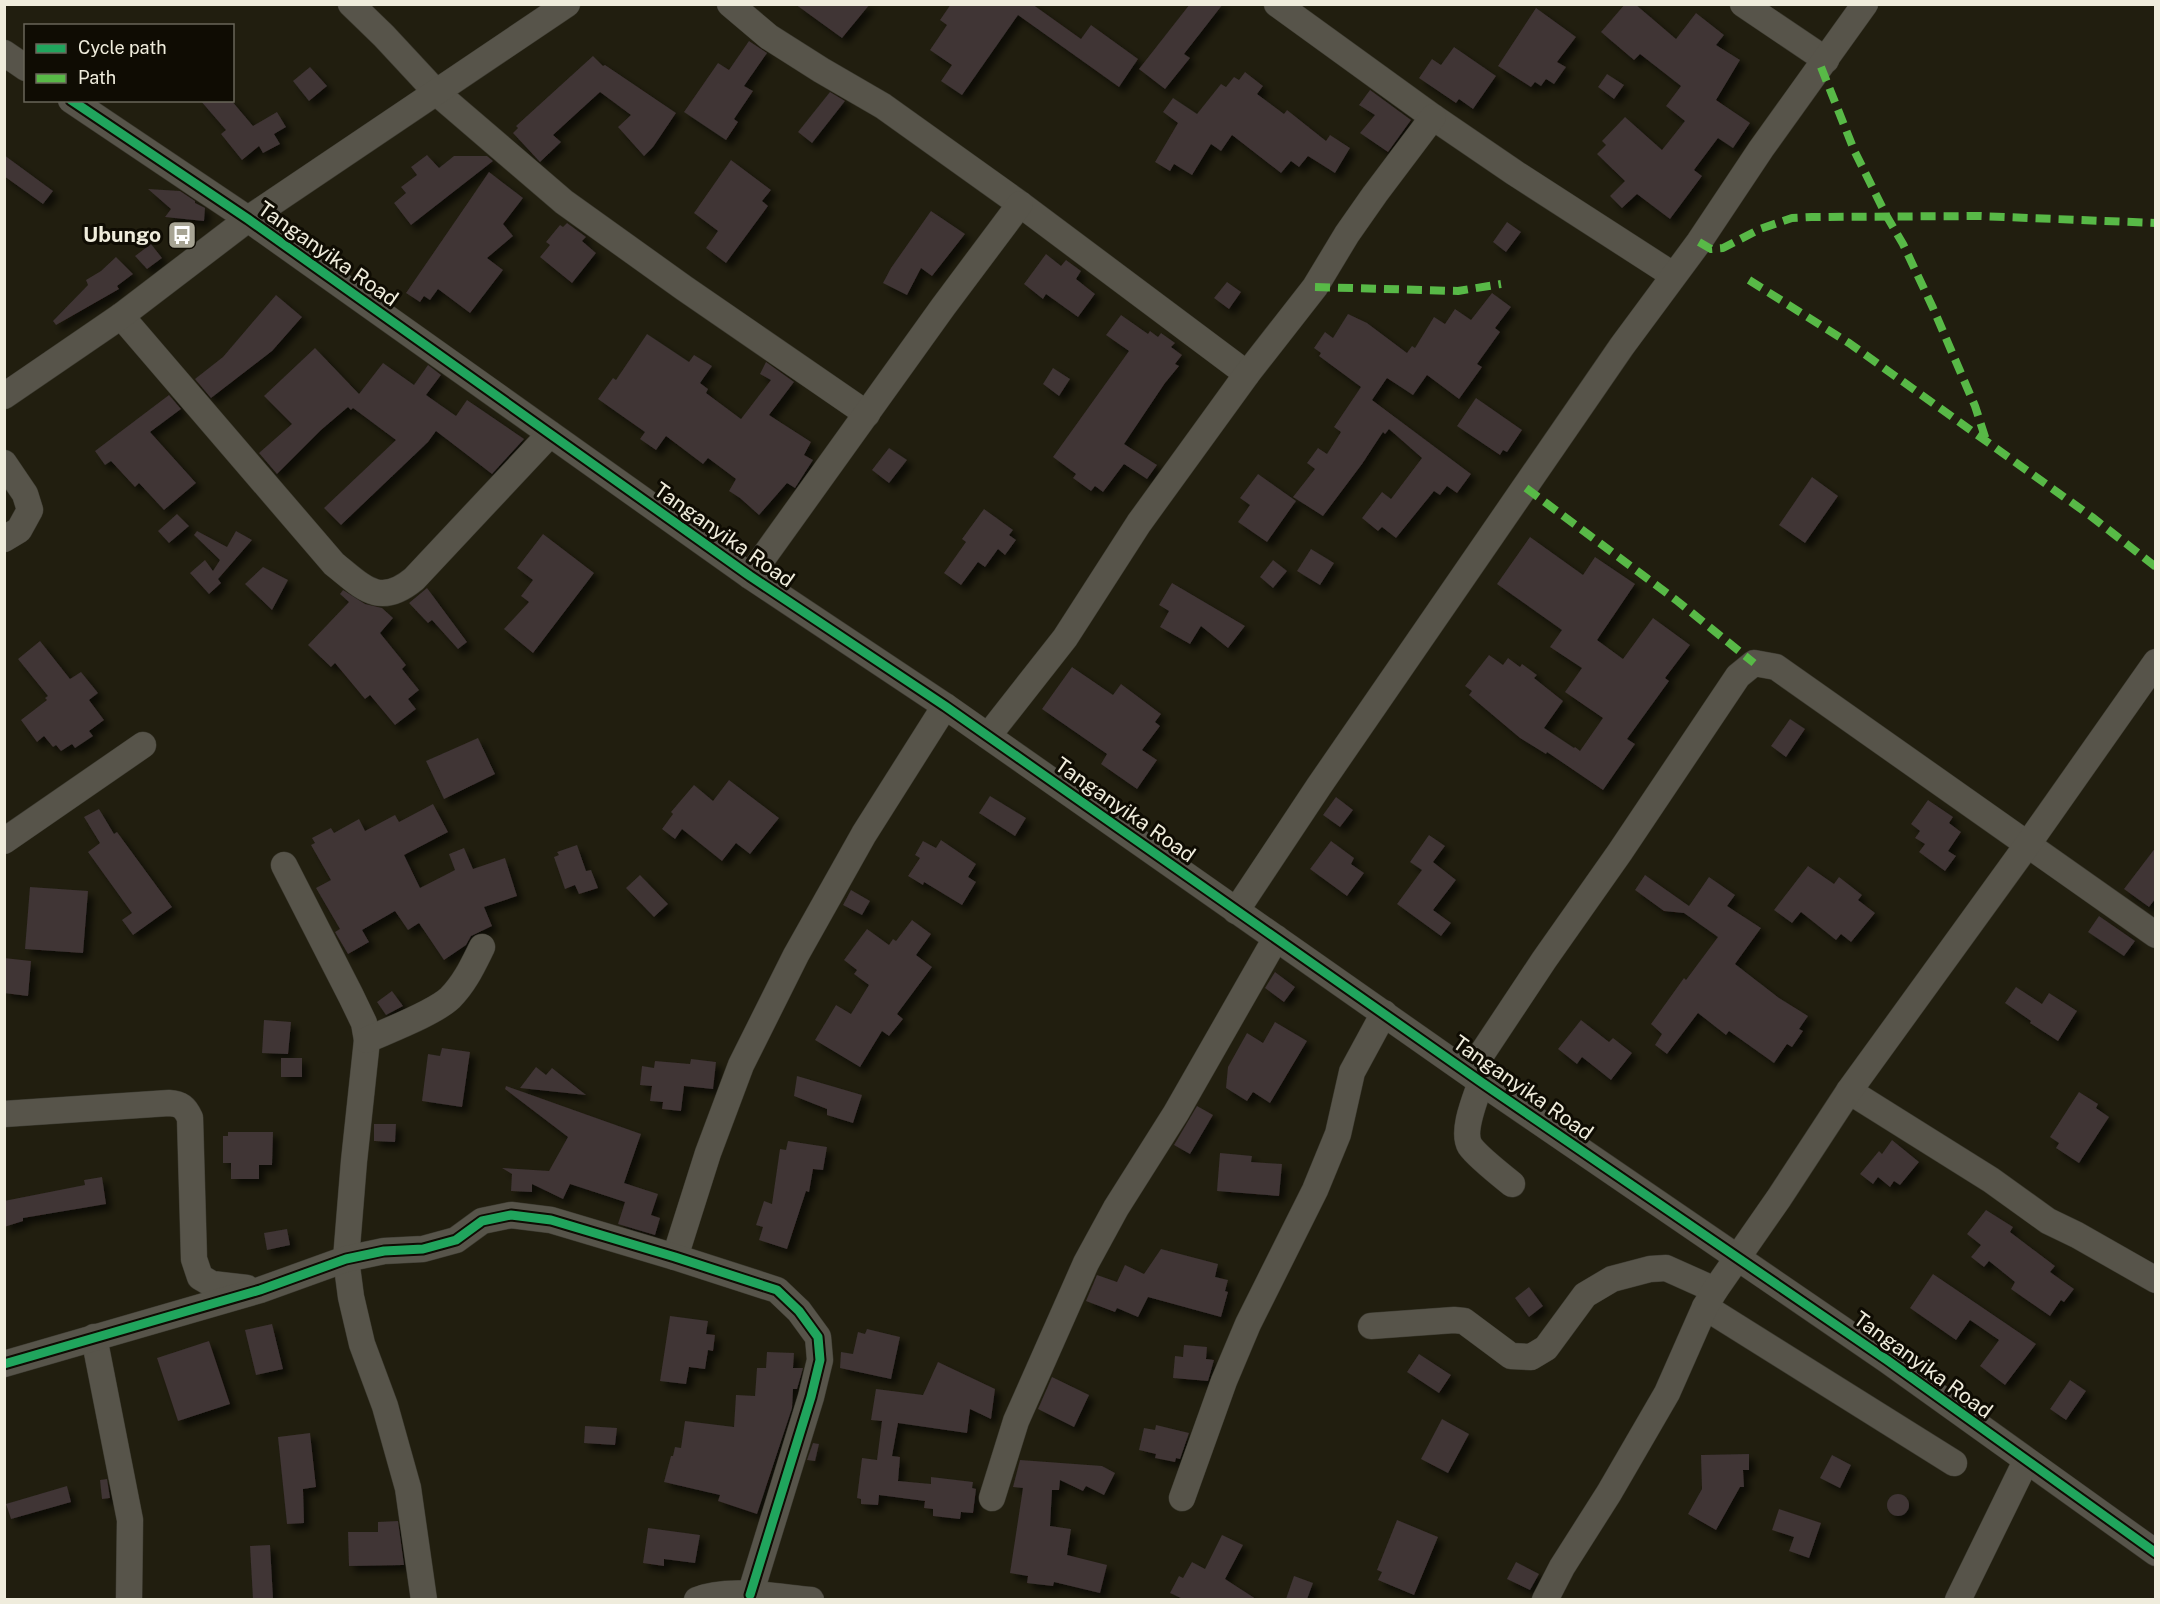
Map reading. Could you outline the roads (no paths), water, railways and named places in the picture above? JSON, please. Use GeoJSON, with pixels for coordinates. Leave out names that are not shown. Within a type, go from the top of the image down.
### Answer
{"type":"FeatureCollection","features":[{"type":"Feature","properties":{"kind":"street"},"geometry":{"type":"LineString","coordinates":[[351,4],[437,93],[564,202],[867,414]]}},
{"type":"Feature","properties":{"kind":"street"},"geometry":{"type":"LineString","coordinates":[[4,396],[121,316],[248,219],[567,4]]}},
{"type":"Feature","properties":{"kind":"street"},"geometry":{"type":"LineString","coordinates":[[730,4],[770,37],[883,106],[1020,204],[1247,374]]}},
{"type":"Feature","properties":{"kind":"street"},"geometry":{"type":"LineString","coordinates":[[1277,4],[1433,117],[1673,275]]}},
{"type":"Feature","properties":{"kind":"street"},"geometry":{"type":"LineString","coordinates":[[1743,4],[1826,60]]}},
{"type":"Feature","properties":{"kind":"street"},"geometry":{"type":"LineString","coordinates":[[1236,911],[1319,786],[1673,275],[1699,242],[1761,149],[1865,4]]}},
{"type":"Feature","properties":{"kind":"street"},"geometry":{"type":"LineString","coordinates":[[4,53],[24,67]]}},
{"type":"Feature","properties":{"kind":"street","name":"Tanganyika Road"},"geometry":{"type":"LineString","coordinates":[[74,102],[248,219],[750,576],[945,706],[1475,1078],[1887,1360],[2156,1553]]}},
{"type":"Feature","properties":{"kind":"street"},"geometry":{"type":"LineString","coordinates":[[988,736],[1065,638],[1139,523],[1247,374],[1315,287],[1369,202],[1433,117]]}},
{"type":"Feature","properties":{"kind":"street"},"geometry":{"type":"LineString","coordinates":[[750,576],[942,307],[1020,204]]}},
{"type":"Feature","properties":{"kind":"street"},"geometry":{"type":"LineString","coordinates":[[121,316],[334,564],[359,585],[371,591],[394,593],[414,579],[550,434]]}},
{"type":"Feature","properties":{"kind":"street"},"geometry":{"type":"LineString","coordinates":[[4,539],[19,530],[30,510],[25,494],[5,464]]}},
{"type":"Feature","properties":{"kind":"street"},"geometry":{"type":"LineString","coordinates":[[1545,1599],[1667,1393],[1710,1298],[1849,1091],[2028,844],[2156,662]]}},
{"type":"Feature","properties":{"kind":"street"},"geometry":{"type":"LineString","coordinates":[[1512,1184],[1469,1145],[1468,1130],[1475,1078],[1544,960],[1620,852],[1738,676],[1754,663],[1776,667],[2156,935]]}},
{"type":"Feature","properties":{"kind":"street"},"geometry":{"type":"LineString","coordinates":[[675,1257],[708,1153],[741,1065],[796,955],[852,854],[945,706]]}},
{"type":"Feature","properties":{"kind":"street"},"geometry":{"type":"LineString","coordinates":[[4,841],[143,745]]}},
{"type":"Feature","properties":{"kind":"street"},"geometry":{"type":"LineString","coordinates":[[284,865],[364,1023],[367,1040],[346,1259],[351,1297],[362,1344],[385,1406],[408,1488],[424,1599]]}},
{"type":"Feature","properties":{"kind":"street"},"geometry":{"type":"LineString","coordinates":[[992,1498],[1016,1421],[1086,1263],[1116,1208],[1176,1113],[1276,938]]}},
{"type":"Feature","properties":{"kind":"street"},"geometry":{"type":"LineString","coordinates":[[367,1040],[449,999],[467,977],[482,947]]}},
{"type":"Feature","properties":{"kind":"street"},"geometry":{"type":"LineString","coordinates":[[1182,1498],[1224,1381],[1248,1324],[1315,1190],[1338,1134],[1353,1072],[1384,1013]]}},
{"type":"Feature","properties":{"kind":"street"},"geometry":{"type":"LineString","coordinates":[[1849,1091],[1991,1180],[2048,1221],[2156,1280]]}},
{"type":"Feature","properties":{"kind":"street"},"geometry":{"type":"LineString","coordinates":[[4,1114],[180,1104],[190,1118],[194,1259],[200,1277],[212,1284],[260,1290]]}},
{"type":"Feature","properties":{"kind":"street"},"geometry":{"type":"LineString","coordinates":[[4,1364],[260,1290],[346,1259],[384,1251],[423,1249],[456,1240],[482,1221],[511,1215],[551,1220],[675,1257],[777,1290],[799,1311],[818,1337],[820,1360],[811,1397],[750,1595]]}},
{"type":"Feature","properties":{"kind":"street"},"geometry":{"type":"LineString","coordinates":[[1371,1326],[1447,1320],[1464,1321],[1511,1356],[1531,1357],[1546,1348],[1585,1295],[1612,1279],[1650,1269],[1666,1268],[1954,1463]]}},
{"type":"Feature","properties":{"kind":"street"},"geometry":{"type":"LineString","coordinates":[[94,1337],[129,1520],[129,1599]]}},
{"type":"Feature","properties":{"kind":"street"},"geometry":{"type":"LineString","coordinates":[[1958,1599],[2026,1461]]}},
{"type":"Feature","properties":{"kind":"street"},"geometry":{"type":"LineString","coordinates":[[697,1599],[728,1594],[811,1599]]}},
{"type":"Feature","properties":{"kind":"place","name":"Ubungo"},"geometry":{"type":"Point","coordinates":[182,235]}}]}
